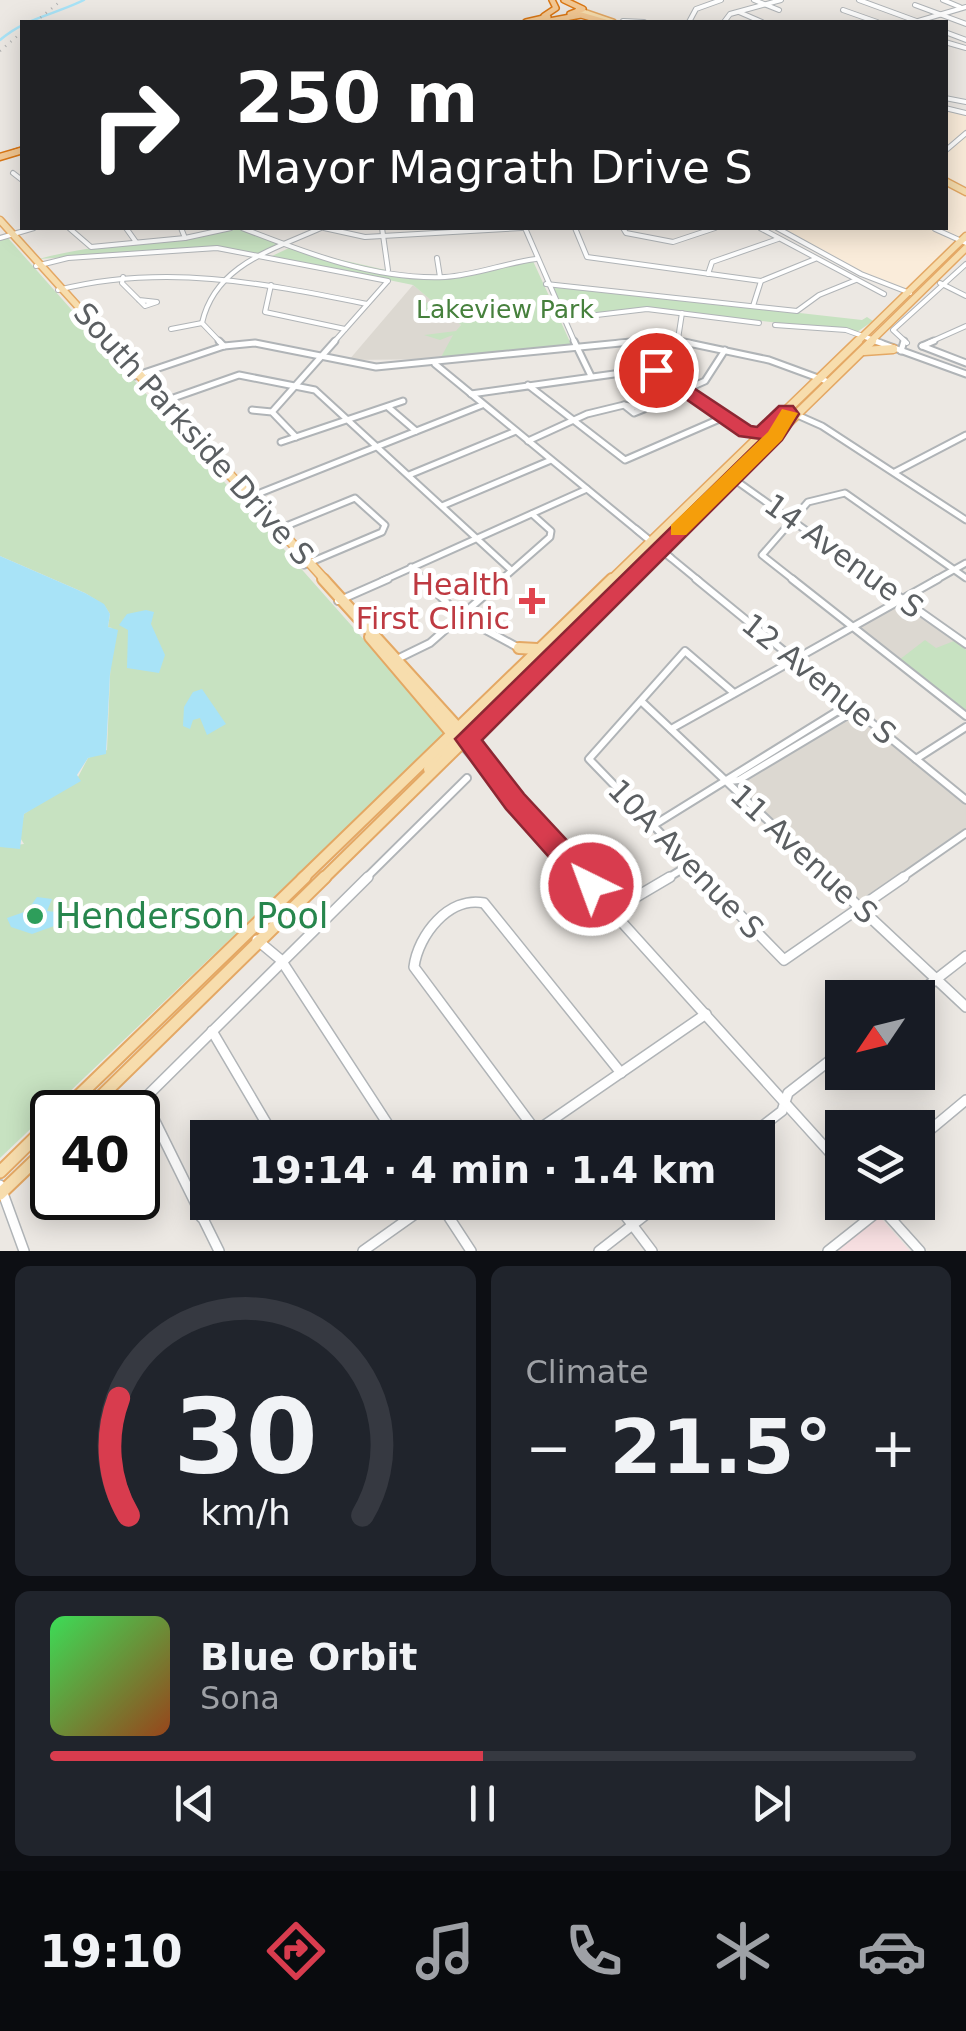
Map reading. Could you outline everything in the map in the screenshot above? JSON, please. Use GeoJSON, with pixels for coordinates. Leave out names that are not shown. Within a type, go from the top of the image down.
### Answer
{"type":"FeatureCollection","features":[{"type":"Feature","properties":{"kind":"highway"},"geometry":{"type":"LineString","coordinates":[[531,20],[552,12],[558,0],[579,8]]}},
{"type":"Feature","properties":{"kind":"highway"},"geometry":{"type":"LineString","coordinates":[[548,20],[579,8]]}},
{"type":"Feature","properties":{"kind":"highway"},"geometry":{"type":"LineString","coordinates":[[534,20],[579,8]]}},
{"type":"Feature","properties":{"kind":"highway"},"geometry":{"type":"LineString","coordinates":[[556,20],[581,16],[599,20]]}},
{"type":"Feature","properties":{"kind":"main road"},"geometry":{"type":"LineString","coordinates":[[579,8],[604,20]]}},
{"type":"Feature","properties":{"kind":"main road","name":"South Parkside Drive S"},"geometry":{"type":"LineString","coordinates":[[3,231],[60,289],[460,736]]}},
{"type":"Feature","properties":{"kind":"main road"},"geometry":{"type":"LineString","coordinates":[[85,1090],[248,932],[607,600],[685,506],[965,241]]}},
{"type":"Feature","properties":{"kind":"main road"},"geometry":{"type":"LineString","coordinates":[[107,1090],[389,816],[539,648],[698,511],[858,355],[911,295]]}},
{"type":"Feature","properties":{"kind":"main road"},"geometry":{"type":"LineString","coordinates":[[858,355],[875,346],[897,350]]}},
{"type":"Feature","properties":{"kind":"main road"},"geometry":{"type":"LineString","coordinates":[[797,414],[808,389]]}},
{"type":"Feature","properties":{"kind":"main road"},"geometry":{"type":"LineString","coordinates":[[775,436],[790,414],[786,410]]}},
{"type":"Feature","properties":{"kind":"main road"},"geometry":{"type":"LineString","coordinates":[[751,443],[746,432],[762,433]]}},
{"type":"Feature","properties":{"kind":"main road"},"geometry":{"type":"LineString","coordinates":[[732,478],[730,472],[751,443]]}},
{"type":"Feature","properties":{"kind":"main road"},"geometry":{"type":"LineString","coordinates":[[698,511],[722,480],[720,472]]}},
{"type":"Feature","properties":{"kind":"main road"},"geometry":{"type":"LineString","coordinates":[[519,648],[539,648]]}},
{"type":"Feature","properties":{"kind":"main road"},"geometry":{"type":"LineString","coordinates":[[519,648],[527,660]]}},
{"type":"Feature","properties":{"kind":"main road"},"geometry":{"type":"LineString","coordinates":[[0,1172],[30,1143]]}},
{"type":"Feature","properties":{"kind":"main road"},"geometry":{"type":"LineString","coordinates":[[0,1194],[30,1165]]}},
{"type":"Feature","properties":{"kind":"street"},"geometry":{"type":"LineString","coordinates":[[690,20],[692,12],[721,0]]}},
{"type":"Feature","properties":{"kind":"street"},"geometry":{"type":"LineString","coordinates":[[754,0],[779,10]]}},
{"type":"Feature","properties":{"kind":"street"},"geometry":{"type":"LineString","coordinates":[[725,20],[726,16],[781,0]]}},
{"type":"Feature","properties":{"kind":"street"},"geometry":{"type":"LineString","coordinates":[[860,0],[912,20]]}},
{"type":"Feature","properties":{"kind":"street"},"geometry":{"type":"LineString","coordinates":[[943,0],[965,8]]}},
{"type":"Feature","properties":{"kind":"street"},"geometry":{"type":"LineString","coordinates":[[915,5],[966,24]]}},
{"type":"Feature","properties":{"kind":"street"},"geometry":{"type":"LineString","coordinates":[[923,20],[965,8]]}},
{"type":"Feature","properties":{"kind":"street"},"geometry":{"type":"LineString","coordinates":[[844,10],[872,20]]}},
{"type":"Feature","properties":{"kind":"street"},"geometry":{"type":"LineString","coordinates":[[738,12],[757,20]]}},
{"type":"Feature","properties":{"kind":"street"},"geometry":{"type":"LineString","coordinates":[[948,108],[963,102]]}},
{"type":"Feature","properties":{"kind":"street"},"geometry":{"type":"LineString","coordinates":[[948,108],[966,113]]}},
{"type":"Feature","properties":{"kind":"street"},"geometry":{"type":"LineString","coordinates":[[14,174],[20,178]]}},
{"type":"Feature","properties":{"kind":"street"},"geometry":{"type":"LineString","coordinates":[[71,230],[91,247],[186,238],[222,230]]}},
{"type":"Feature","properties":{"kind":"street"},"geometry":{"type":"LineString","coordinates":[[127,230],[136,242]]}},
{"type":"Feature","properties":{"kind":"street"},"geometry":{"type":"LineString","coordinates":[[182,230],[186,238]]}},
{"type":"Feature","properties":{"kind":"street"},"geometry":{"type":"LineString","coordinates":[[247,230],[286,246],[440,278],[536,259]]}},
{"type":"Feature","properties":{"kind":"street"},"geometry":{"type":"LineString","coordinates":[[224,346],[202,323],[203,312],[226,276],[319,230]]}},
{"type":"Feature","properties":{"kind":"street"},"geometry":{"type":"LineString","coordinates":[[330,230],[382,236],[457,230]]}},
{"type":"Feature","properties":{"kind":"street"},"geometry":{"type":"LineString","coordinates":[[382,230],[388,270]]}},
{"type":"Feature","properties":{"kind":"street"},"geometry":{"type":"LineString","coordinates":[[525,230],[590,376]]}},
{"type":"Feature","properties":{"kind":"street"},"geometry":{"type":"LineString","coordinates":[[575,230],[587,257],[762,282],[827,255]]}},
{"type":"Feature","properties":{"kind":"street"},"geometry":{"type":"LineString","coordinates":[[624,230],[673,242],[710,230]]}},
{"type":"Feature","properties":{"kind":"street"},"geometry":{"type":"LineString","coordinates":[[764,230],[884,294]]}},
{"type":"Feature","properties":{"kind":"street"},"geometry":{"type":"LineString","coordinates":[[781,230],[861,274],[911,295]]}},
{"type":"Feature","properties":{"kind":"street"},"geometry":{"type":"LineString","coordinates":[[708,274],[712,262],[779,238]]}},
{"type":"Feature","properties":{"kind":"street"},"geometry":{"type":"LineString","coordinates":[[38,265],[70,258],[210,248],[388,282],[272,412]]}},
{"type":"Feature","properties":{"kind":"street"},"geometry":{"type":"LineString","coordinates":[[485,255],[488,267]]}},
{"type":"Feature","properties":{"kind":"street"},"geometry":{"type":"LineString","coordinates":[[437,258],[440,278]]}},
{"type":"Feature","properties":{"kind":"street"},"geometry":{"type":"LineString","coordinates":[[897,350],[907,343],[893,330],[940,283],[966,264]]}},
{"type":"Feature","properties":{"kind":"street"},"geometry":{"type":"LineString","coordinates":[[60,289],[123,277],[202,272],[367,304]]}},
{"type":"Feature","properties":{"kind":"street"},"geometry":{"type":"LineString","coordinates":[[123,277],[122,282],[139,300]]}},
{"type":"Feature","properties":{"kind":"street"},"geometry":{"type":"LineString","coordinates":[[546,284],[800,311],[818,295],[856,280]]}},
{"type":"Feature","properties":{"kind":"street"},"geometry":{"type":"LineString","coordinates":[[753,306],[762,282]]}},
{"type":"Feature","properties":{"kind":"street"},"geometry":{"type":"LineString","coordinates":[[940,283],[966,296]]}},
{"type":"Feature","properties":{"kind":"street"},"geometry":{"type":"LineString","coordinates":[[271,285],[265,312],[345,329]]}},
{"type":"Feature","properties":{"kind":"street"},"geometry":{"type":"LineString","coordinates":[[563,319],[647,310],[758,323]]}},
{"type":"Feature","properties":{"kind":"street"},"geometry":{"type":"LineString","coordinates":[[678,338],[682,313]]}},
{"type":"Feature","properties":{"kind":"street"},"geometry":{"type":"LineString","coordinates":[[171,329],[202,323]]}},
{"type":"Feature","properties":{"kind":"street"},"geometry":{"type":"LineString","coordinates":[[774,325],[838,330],[966,374]]}},
{"type":"Feature","properties":{"kind":"street"},"geometry":{"type":"LineString","coordinates":[[965,328],[922,346],[966,363]]}},
{"type":"Feature","properties":{"kind":"street"},"geometry":{"type":"LineString","coordinates":[[137,375],[224,346],[256,342],[376,367],[678,338],[830,382]]}},
{"type":"Feature","properties":{"kind":"street"},"geometry":{"type":"LineString","coordinates":[[686,390],[705,381],[725,350]]}},
{"type":"Feature","properties":{"kind":"street","name":"12 Avenue S"},"geometry":{"type":"LineString","coordinates":[[433,363],[966,800]]}},
{"type":"Feature","properties":{"kind":"street"},"geometry":{"type":"LineString","coordinates":[[471,394],[656,370],[746,432]]}},
{"type":"Feature","properties":{"kind":"street"},"geometry":{"type":"LineString","coordinates":[[162,402],[240,376],[318,392],[511,570]]}},
{"type":"Feature","properties":{"kind":"street"},"geometry":{"type":"LineString","coordinates":[[528,384],[625,460],[724,417]]}},
{"type":"Feature","properties":{"kind":"street"},"geometry":{"type":"LineString","coordinates":[[281,442],[403,401]]}},
{"type":"Feature","properties":{"kind":"street"},"geometry":{"type":"LineString","coordinates":[[248,498],[483,404]]}},
{"type":"Feature","properties":{"kind":"street"},"geometry":{"type":"LineString","coordinates":[[528,441],[623,404]]}},
{"type":"Feature","properties":{"kind":"street"},"geometry":{"type":"LineString","coordinates":[[388,407],[416,431]]}},
{"type":"Feature","properties":{"kind":"street"},"geometry":{"type":"LineString","coordinates":[[252,410],[272,412],[297,438]]}},
{"type":"Feature","properties":{"kind":"street"},"geometry":{"type":"LineString","coordinates":[[786,410],[894,472],[966,520]]}},
{"type":"Feature","properties":{"kind":"street"},"geometry":{"type":"LineString","coordinates":[[409,475],[516,431]]}},
{"type":"Feature","properties":{"kind":"street"},"geometry":{"type":"LineString","coordinates":[[894,472],[966,435]]}},
{"type":"Feature","properties":{"kind":"street"},"geometry":{"type":"LineString","coordinates":[[442,506],[551,460]]}},
{"type":"Feature","properties":{"kind":"street","name":"14 Avenue S"},"geometry":{"type":"LineString","coordinates":[[720,472],[793,518],[966,644]]}},
{"type":"Feature","properties":{"kind":"street"},"geometry":{"type":"LineString","coordinates":[[340,600],[588,490]]}},
{"type":"Feature","properties":{"kind":"street"},"geometry":{"type":"LineString","coordinates":[[966,578],[842,494],[808,502],[764,550],[764,560],[966,716]]}},
{"type":"Feature","properties":{"kind":"street"},"geometry":{"type":"LineString","coordinates":[[276,530],[355,498],[385,524],[382,532],[307,564]]}},
{"type":"Feature","properties":{"kind":"street"},"geometry":{"type":"LineString","coordinates":[[394,660],[430,642],[552,534],[532,514]]}},
{"type":"Feature","properties":{"kind":"street"},"geometry":{"type":"LineString","coordinates":[[671,729],[966,562]]}},
{"type":"Feature","properties":{"kind":"street"},"geometry":{"type":"LineString","coordinates":[[412,568],[460,616],[519,648]]}},
{"type":"Feature","properties":{"kind":"street"},"geometry":{"type":"LineString","coordinates":[[641,701],[685,651],[734,693]]}},
{"type":"Feature","properties":{"kind":"street","name":"11 Avenue S"},"geometry":{"type":"LineString","coordinates":[[641,701],[966,1007]]}},
{"type":"Feature","properties":{"kind":"street","name":"10A Avenue S"},"geometry":{"type":"LineString","coordinates":[[641,701],[589,759],[784,960],[860,908]]}},
{"type":"Feature","properties":{"kind":"street"},"geometry":{"type":"LineString","coordinates":[[654,826],[726,781],[739,780],[853,707]]}},
{"type":"Feature","properties":{"kind":"street"},"geometry":{"type":"LineString","coordinates":[[916,758],[966,727]]}},
{"type":"Feature","properties":{"kind":"street"},"geometry":{"type":"LineString","coordinates":[[460,736],[825,1147]]}},
{"type":"Feature","properties":{"kind":"street"},"geometry":{"type":"LineString","coordinates":[[190,1192],[144,1100],[467,778]]}},
{"type":"Feature","properties":{"kind":"street"},"geometry":{"type":"LineString","coordinates":[[860,908],[966,833]]}},
{"type":"Feature","properties":{"kind":"street"},"geometry":{"type":"LineString","coordinates":[[614,910],[691,864]]}},
{"type":"Feature","properties":{"kind":"street"},"geometry":{"type":"LineString","coordinates":[[521,1120],[416,970],[417,948],[460,902],[482,902],[621,1073]]}},
{"type":"Feature","properties":{"kind":"street"},"geometry":{"type":"LineString","coordinates":[[248,932],[281,960],[385,1120]]}},
{"type":"Feature","properties":{"kind":"street"},"geometry":{"type":"LineString","coordinates":[[936,979],[966,956]]}},
{"type":"Feature","properties":{"kind":"street"},"geometry":{"type":"LineString","coordinates":[[553,1120],[706,1014]]}},
{"type":"Feature","properties":{"kind":"street"},"geometry":{"type":"LineString","coordinates":[[212,1032],[263,1120]]}},
{"type":"Feature","properties":{"kind":"street"},"geometry":{"type":"LineString","coordinates":[[770,1120],[782,1110],[788,1093],[825,1064]]}},
{"type":"Feature","properties":{"kind":"street"},"geometry":{"type":"LineString","coordinates":[[935,1126],[966,1100]]}},
{"type":"Feature","properties":{"kind":"street"},"geometry":{"type":"LineString","coordinates":[[0,1185],[0,1194],[24,1251]]}},
{"type":"Feature","properties":{"kind":"street"},"geometry":{"type":"LineString","coordinates":[[204,1220],[219,1251]]}},
{"type":"Feature","properties":{"kind":"street"},"geometry":{"type":"LineString","coordinates":[[363,1251],[409,1220]]}},
{"type":"Feature","properties":{"kind":"street"},"geometry":{"type":"LineString","coordinates":[[449,1220],[471,1251]]}},
{"type":"Feature","properties":{"kind":"street"},"geometry":{"type":"LineString","coordinates":[[628,1220],[652,1251]]}},
{"type":"Feature","properties":{"kind":"street"},"geometry":{"type":"LineString","coordinates":[[599,1251],[640,1220]]}},
{"type":"Feature","properties":{"kind":"street"},"geometry":{"type":"LineString","coordinates":[[828,1251],[862,1220]]}},
{"type":"Feature","properties":{"kind":"street"},"geometry":{"type":"LineString","coordinates":[[891,1220],[920,1251]]}},
{"type":"Feature","properties":{"kind":"shaded area"},"geometry":{"type":"Polygon","coordinates":[[[948,109],[966,113],[966,186],[948,178],[948,109]]]}},
{"type":"Feature","properties":{"kind":"shaded area"},"geometry":{"type":"Polygon","coordinates":[[[948,183],[966,192],[966,230],[902,292],[781,230],[948,230],[948,183]]]}},
{"type":"Feature","properties":{"kind":"shaded area"},"geometry":{"type":"Polygon","coordinates":[[[413,285],[461,325],[440,359],[349,360],[413,285]]]}},
{"type":"Feature","properties":{"kind":"shaded area"},"geometry":{"type":"Polygon","coordinates":[[[903,598],[966,644],[966,716],[851,628],[903,598]]]}},
{"type":"Feature","properties":{"kind":"shaded area"},"geometry":{"type":"Polygon","coordinates":[[[856,709],[966,800],[966,833],[860,907],[726,781],[739,780],[856,709]]]}},
{"type":"Feature","properties":{"kind":"shaded area"},"geometry":{"type":"Polygon","coordinates":[[[874,1220],[883,1220],[910,1251],[838,1251],[874,1220]]]}},
{"type":"Feature","properties":{"kind":"green space"},"geometry":{"type":"Polygon","coordinates":[[[240,230],[279,244],[258,254],[215,247],[39,259],[87,249],[240,230]]]}},
{"type":"Feature","properties":{"kind":"green space"},"geometry":{"type":"Polygon","coordinates":[[[8,238],[444,730],[443,736],[71,1090],[30,1090],[30,1129],[0,1158],[0,847],[24,844],[19,836],[24,814],[78,777],[88,758],[107,750],[112,628],[108,627],[110,614],[104,605],[0,556],[0,240],[8,238]]]}},
{"type":"Feature","properties":{"kind":"green space","name":"Lakeview Park"},"geometry":{"type":"Polygon","coordinates":[[[289,248],[421,278],[458,277],[533,261],[571,344],[440,359],[453,335],[440,340],[424,335],[456,331],[461,325],[454,319],[432,322],[423,304],[432,301],[413,285],[272,256],[289,248]]]}},
{"type":"Feature","properties":{"kind":"green space"},"geometry":{"type":"Polygon","coordinates":[[[549,285],[862,320],[867,317],[873,321],[857,332],[648,308],[565,317],[549,285]]]}},
{"type":"Feature","properties":{"kind":"green space"},"geometry":{"type":"Polygon","coordinates":[[[925,640],[936,648],[954,641],[966,650],[966,711],[899,660],[925,640]]]}},
{"type":"Feature","properties":{"kind":"water"},"geometry":{"type":"Polygon","coordinates":[[[0,556],[104,604],[110,614],[108,627],[118,630],[110,674],[106,754],[88,758],[77,775],[81,781],[24,814],[20,849],[0,847],[0,556]]]}},
{"type":"Feature","properties":{"kind":"water"},"geometry":{"type":"Polygon","coordinates":[[[154,612],[151,624],[165,655],[159,673],[127,668],[128,630],[119,625],[127,614],[154,612]]]}},
{"type":"Feature","properties":{"kind":"water"},"geometry":{"type":"Polygon","coordinates":[[[202,689],[226,724],[207,735],[200,718],[193,720],[190,729],[183,726],[184,707],[193,692],[202,689]]]}},
{"type":"Feature","properties":{"kind":"water","name":"Henderson Pool"},"geometry":{"type":"Polygon","coordinates":[[[37,897],[52,899],[47,911],[56,912],[57,925],[32,934],[11,927],[7,918],[27,911],[37,897]]]}},
{"type":"Feature","properties":{"kind":"waterway"},"geometry":{"type":"LineString","coordinates":[[35,20],[84,0]]}},
{"type":"Feature","properties":{"kind":"waterway"},"geometry":{"type":"LineString","coordinates":[[0,40],[20,28]]}},
{"type":"Feature","properties":{"kind":"railway"},"geometry":{"type":"LineString","coordinates":[[37,20],[62,0]]}},
{"type":"Feature","properties":{"kind":"railway"},"geometry":{"type":"LineString","coordinates":[[0,51],[20,34]]}},
{"type":"Feature","properties":{"kind":"slow traffic"},"geometry":{"type":"LineString","coordinates":[[679,530],[775,436],[788,413]]}},
{"type":"Feature","properties":{"kind":"place","name":"Health First Clinic"},"geometry":{"type":"Point","coordinates":[532,601]}},
{"type":"Feature","properties":{"kind":"place","name":"Henderson Pool"},"geometry":{"type":"Point","coordinates":[35,916]}},
{"type":"Feature","properties":{"kind":"route"},"geometry":{"type":"LineString","coordinates":[[591,885],[515,801],[509,788],[467,739],[775,436],[790,414],[786,410],[762,433],[746,432],[656,370]]}}]}
